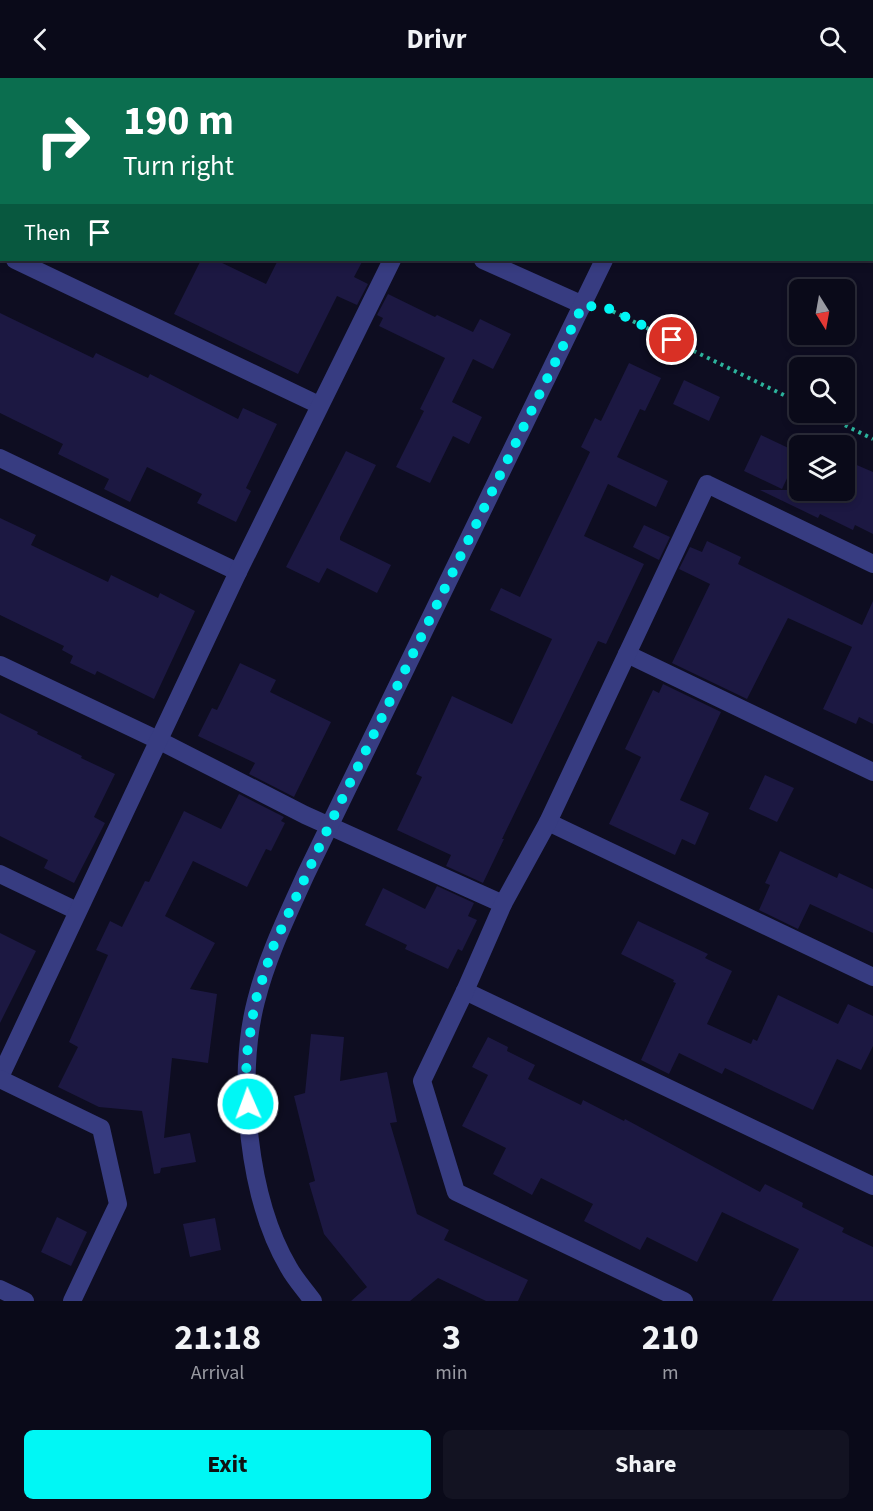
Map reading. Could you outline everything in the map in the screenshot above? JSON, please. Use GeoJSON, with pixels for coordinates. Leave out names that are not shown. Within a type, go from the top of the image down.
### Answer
{"type":"FeatureCollection","features":[{"type":"Feature","properties":{"kind":"street"},"geometry":{"type":"LineString","coordinates":[[17,261],[319,405]]}},
{"type":"Feature","properties":{"kind":"street"},"geometry":{"type":"LineString","coordinates":[[72,1301],[118,1204],[101,1128],[0,1078],[238,572],[391,261]]}},
{"type":"Feature","properties":{"kind":"street"},"geometry":{"type":"LineString","coordinates":[[485,261],[583,305]]}},
{"type":"Feature","properties":{"kind":"street"},"geometry":{"type":"LineString","coordinates":[[313,1301],[288,1268],[261,1201],[248,1126],[246,1060],[255,1002],[273,947],[329,826],[604,261]]}},
{"type":"Feature","properties":{"kind":"street"},"geometry":{"type":"LineString","coordinates":[[0,458],[238,572]]}},
{"type":"Feature","properties":{"kind":"street"},"geometry":{"type":"LineString","coordinates":[[684,1301],[456,1192],[423,1080],[503,904],[548,822],[707,484],[873,564]]}},
{"type":"Feature","properties":{"kind":"street"},"geometry":{"type":"LineString","coordinates":[[627,654],[873,772]]}},
{"type":"Feature","properties":{"kind":"street"},"geometry":{"type":"LineString","coordinates":[[0,665],[160,741],[329,826],[503,904]]}},
{"type":"Feature","properties":{"kind":"street"},"geometry":{"type":"LineString","coordinates":[[548,822],[873,977]]}},
{"type":"Feature","properties":{"kind":"street"},"geometry":{"type":"LineString","coordinates":[[0,874],[77,911]]}},
{"type":"Feature","properties":{"kind":"street"},"geometry":{"type":"LineString","coordinates":[[465,991],[873,1186]]}},
{"type":"Feature","properties":{"kind":"street"},"geometry":{"type":"LineString","coordinates":[[0,1289],[25,1301]]}},
{"type":"Feature","properties":{"kind":"path"},"geometry":{"type":"LineString","coordinates":[[583,305],[610,309],[789,398]]}},
{"type":"Feature","properties":{"kind":"path"},"geometry":{"type":"LineString","coordinates":[[840,423],[873,440]]}},
{"type":"Feature","properties":{"kind":"building"},"geometry":{"type":"Polygon","coordinates":[[[200,261],[218,261],[266,284],[278,261],[362,261],[354,277],[368,284],[357,305],[337,296],[298,374],[174,314],[200,261]]]}},
{"type":"Feature","properties":{"kind":"building"},"geometry":{"type":"Polygon","coordinates":[[[388,294],[435,317],[437,315],[473,332],[480,319],[511,334],[493,369],[473,359],[452,402],[482,417],[469,444],[453,436],[430,483],[396,467],[424,411],[420,409],[445,358],[379,326],[383,318],[377,315],[388,294]]]}},
{"type":"Feature","properties":{"kind":"building"},"geometry":{"type":"Polygon","coordinates":[[[0,313],[93,358],[96,353],[148,378],[150,374],[238,419],[243,408],[277,424],[246,488],[251,491],[236,522],[197,503],[202,494],[147,467],[130,502],[104,489],[109,479],[58,454],[63,444],[0,413],[0,313]]]}},
{"type":"Feature","properties":{"kind":"building"},"geometry":{"type":"Polygon","coordinates":[[[629,363],[661,378],[645,411],[640,409],[617,457],[668,481],[656,507],[608,484],[584,536],[644,564],[606,644],[598,641],[483,883],[446,866],[451,855],[397,830],[422,777],[416,774],[452,696],[512,724],[552,639],[490,610],[501,588],[520,597],[590,452],[581,447],[595,418],[601,421],[629,363]]]}},
{"type":"Feature","properties":{"kind":"building"},"geometry":{"type":"Polygon","coordinates":[[[684,380],[720,397],[709,421],[673,404],[684,380]]]}},
{"type":"Feature","properties":{"kind":"building"},"geometry":{"type":"Polygon","coordinates":[[[761,435],[789,448],[789,474],[782,489],[744,471],[761,435]]]}},
{"type":"Feature","properties":{"kind":"building"},"geometry":{"type":"Polygon","coordinates":[[[346,451],[376,465],[340,540],[391,565],[377,593],[327,568],[319,583],[286,567],[346,451]]]}},
{"type":"Feature","properties":{"kind":"building"},"geometry":{"type":"Polygon","coordinates":[[[855,464],[873,472],[873,534],[855,525],[853,530],[820,514],[818,518],[760,490],[789,490],[789,501],[855,501],[855,464]]]}},
{"type":"Feature","properties":{"kind":"building"},"geometry":{"type":"Polygon","coordinates":[[[0,518],[36,535],[31,545],[108,582],[111,575],[158,598],[160,593],[195,611],[154,699],[97,671],[95,675],[70,663],[73,656],[62,650],[64,646],[0,615],[0,518]]]}},
{"type":"Feature","properties":{"kind":"building"},"geometry":{"type":"Polygon","coordinates":[[[644,525],[670,537],[659,560],[633,547],[644,525]]]}},
{"type":"Feature","properties":{"kind":"building"},"geometry":{"type":"Polygon","coordinates":[[[707,541],[741,557],[738,564],[862,625],[873,601],[873,724],[859,717],[856,724],[823,709],[852,647],[788,618],[747,699],[672,663],[710,584],[679,569],[690,547],[702,552],[707,541]]]}},
{"type":"Feature","properties":{"kind":"building"},"geometry":{"type":"Polygon","coordinates":[[[240,663],[276,680],[270,692],[331,722],[294,797],[249,774],[255,763],[198,736],[212,708],[217,710],[240,663]]]}},
{"type":"Feature","properties":{"kind":"building"},"geometry":{"type":"Polygon","coordinates":[[[663,684],[721,712],[680,800],[709,813],[695,845],[682,839],[675,855],[609,824],[641,757],[625,749],[653,690],[659,693],[663,684]]]}},
{"type":"Feature","properties":{"kind":"building"},"geometry":{"type":"Polygon","coordinates":[[[0,713],[115,774],[94,817],[105,823],[74,883],[44,868],[48,860],[0,836],[0,713]]]}},
{"type":"Feature","properties":{"kind":"building"},"geometry":{"type":"Polygon","coordinates":[[[765,775],[794,788],[777,822],[749,809],[765,775]]]}},
{"type":"Feature","properties":{"kind":"building"},"geometry":{"type":"Polygon","coordinates":[[[239,794],[284,817],[281,821],[285,823],[271,851],[266,849],[247,887],[193,861],[165,916],[215,943],[190,989],[217,994],[208,1063],[172,1058],[164,1138],[190,1133],[196,1162],[161,1168],[160,1173],[154,1174],[142,1111],[99,1107],[58,1087],[78,1047],[69,1042],[108,955],[96,950],[110,921],[122,927],[145,881],[149,882],[184,811],[221,829],[239,794]]]}},
{"type":"Feature","properties":{"kind":"building"},"geometry":{"type":"Polygon","coordinates":[[[780,851],[837,878],[839,873],[873,889],[873,933],[810,904],[798,929],[759,910],[770,885],[765,883],[780,851]]]}},
{"type":"Feature","properties":{"kind":"building"},"geometry":{"type":"Polygon","coordinates":[[[437,886],[474,903],[468,916],[477,920],[462,951],[458,949],[448,969],[405,949],[407,945],[365,925],[383,888],[425,909],[437,886]]]}},
{"type":"Feature","properties":{"kind":"building"},"geometry":{"type":"Polygon","coordinates":[[[638,921],[708,954],[705,958],[732,971],[707,1024],[751,1044],[753,1039],[757,1041],[778,995],[838,1024],[848,1004],[873,1016],[873,1046],[861,1070],[837,1059],[813,1110],[725,1068],[722,1074],[679,1053],[669,1074],[641,1060],[676,983],[621,954],[638,921]]]}},
{"type":"Feature","properties":{"kind":"building"},"geometry":{"type":"Polygon","coordinates":[[[0,933],[36,951],[0,1023],[0,933]]]}},
{"type":"Feature","properties":{"kind":"building"},"geometry":{"type":"Polygon","coordinates":[[[311,1034],[344,1037],[340,1081],[387,1072],[397,1122],[390,1123],[417,1214],[449,1230],[444,1240],[528,1280],[518,1301],[486,1301],[438,1278],[410,1301],[351,1301],[367,1287],[324,1234],[309,1183],[315,1181],[294,1096],[305,1093],[311,1034]]]}},
{"type":"Feature","properties":{"kind":"building"},"geometry":{"type":"Polygon","coordinates":[[[488,1037],[508,1047],[507,1051],[535,1065],[528,1079],[581,1105],[583,1100],[624,1121],[625,1119],[760,1192],[765,1184],[803,1203],[802,1207],[844,1228],[842,1232],[873,1247],[873,1301],[772,1301],[799,1249],[722,1212],[697,1262],[647,1237],[640,1250],[584,1221],[593,1204],[541,1178],[532,1195],[493,1174],[506,1148],[462,1126],[488,1075],[472,1067],[488,1037]]]}},
{"type":"Feature","properties":{"kind":"building"},"geometry":{"type":"Polygon","coordinates":[[[57,1217],[87,1232],[71,1266],[41,1252],[57,1217]]]}},
{"type":"Feature","properties":{"kind":"building"},"geometry":{"type":"Polygon","coordinates":[[[215,1218],[221,1250],[190,1257],[183,1224],[215,1218]]]}},
{"type":"Feature","properties":{"kind":"route"},"geometry":{"type":"LineString","coordinates":[[248,1104],[246,1060],[255,1002],[273,947],[329,826],[583,305],[610,309],[672,340]]}}]}
